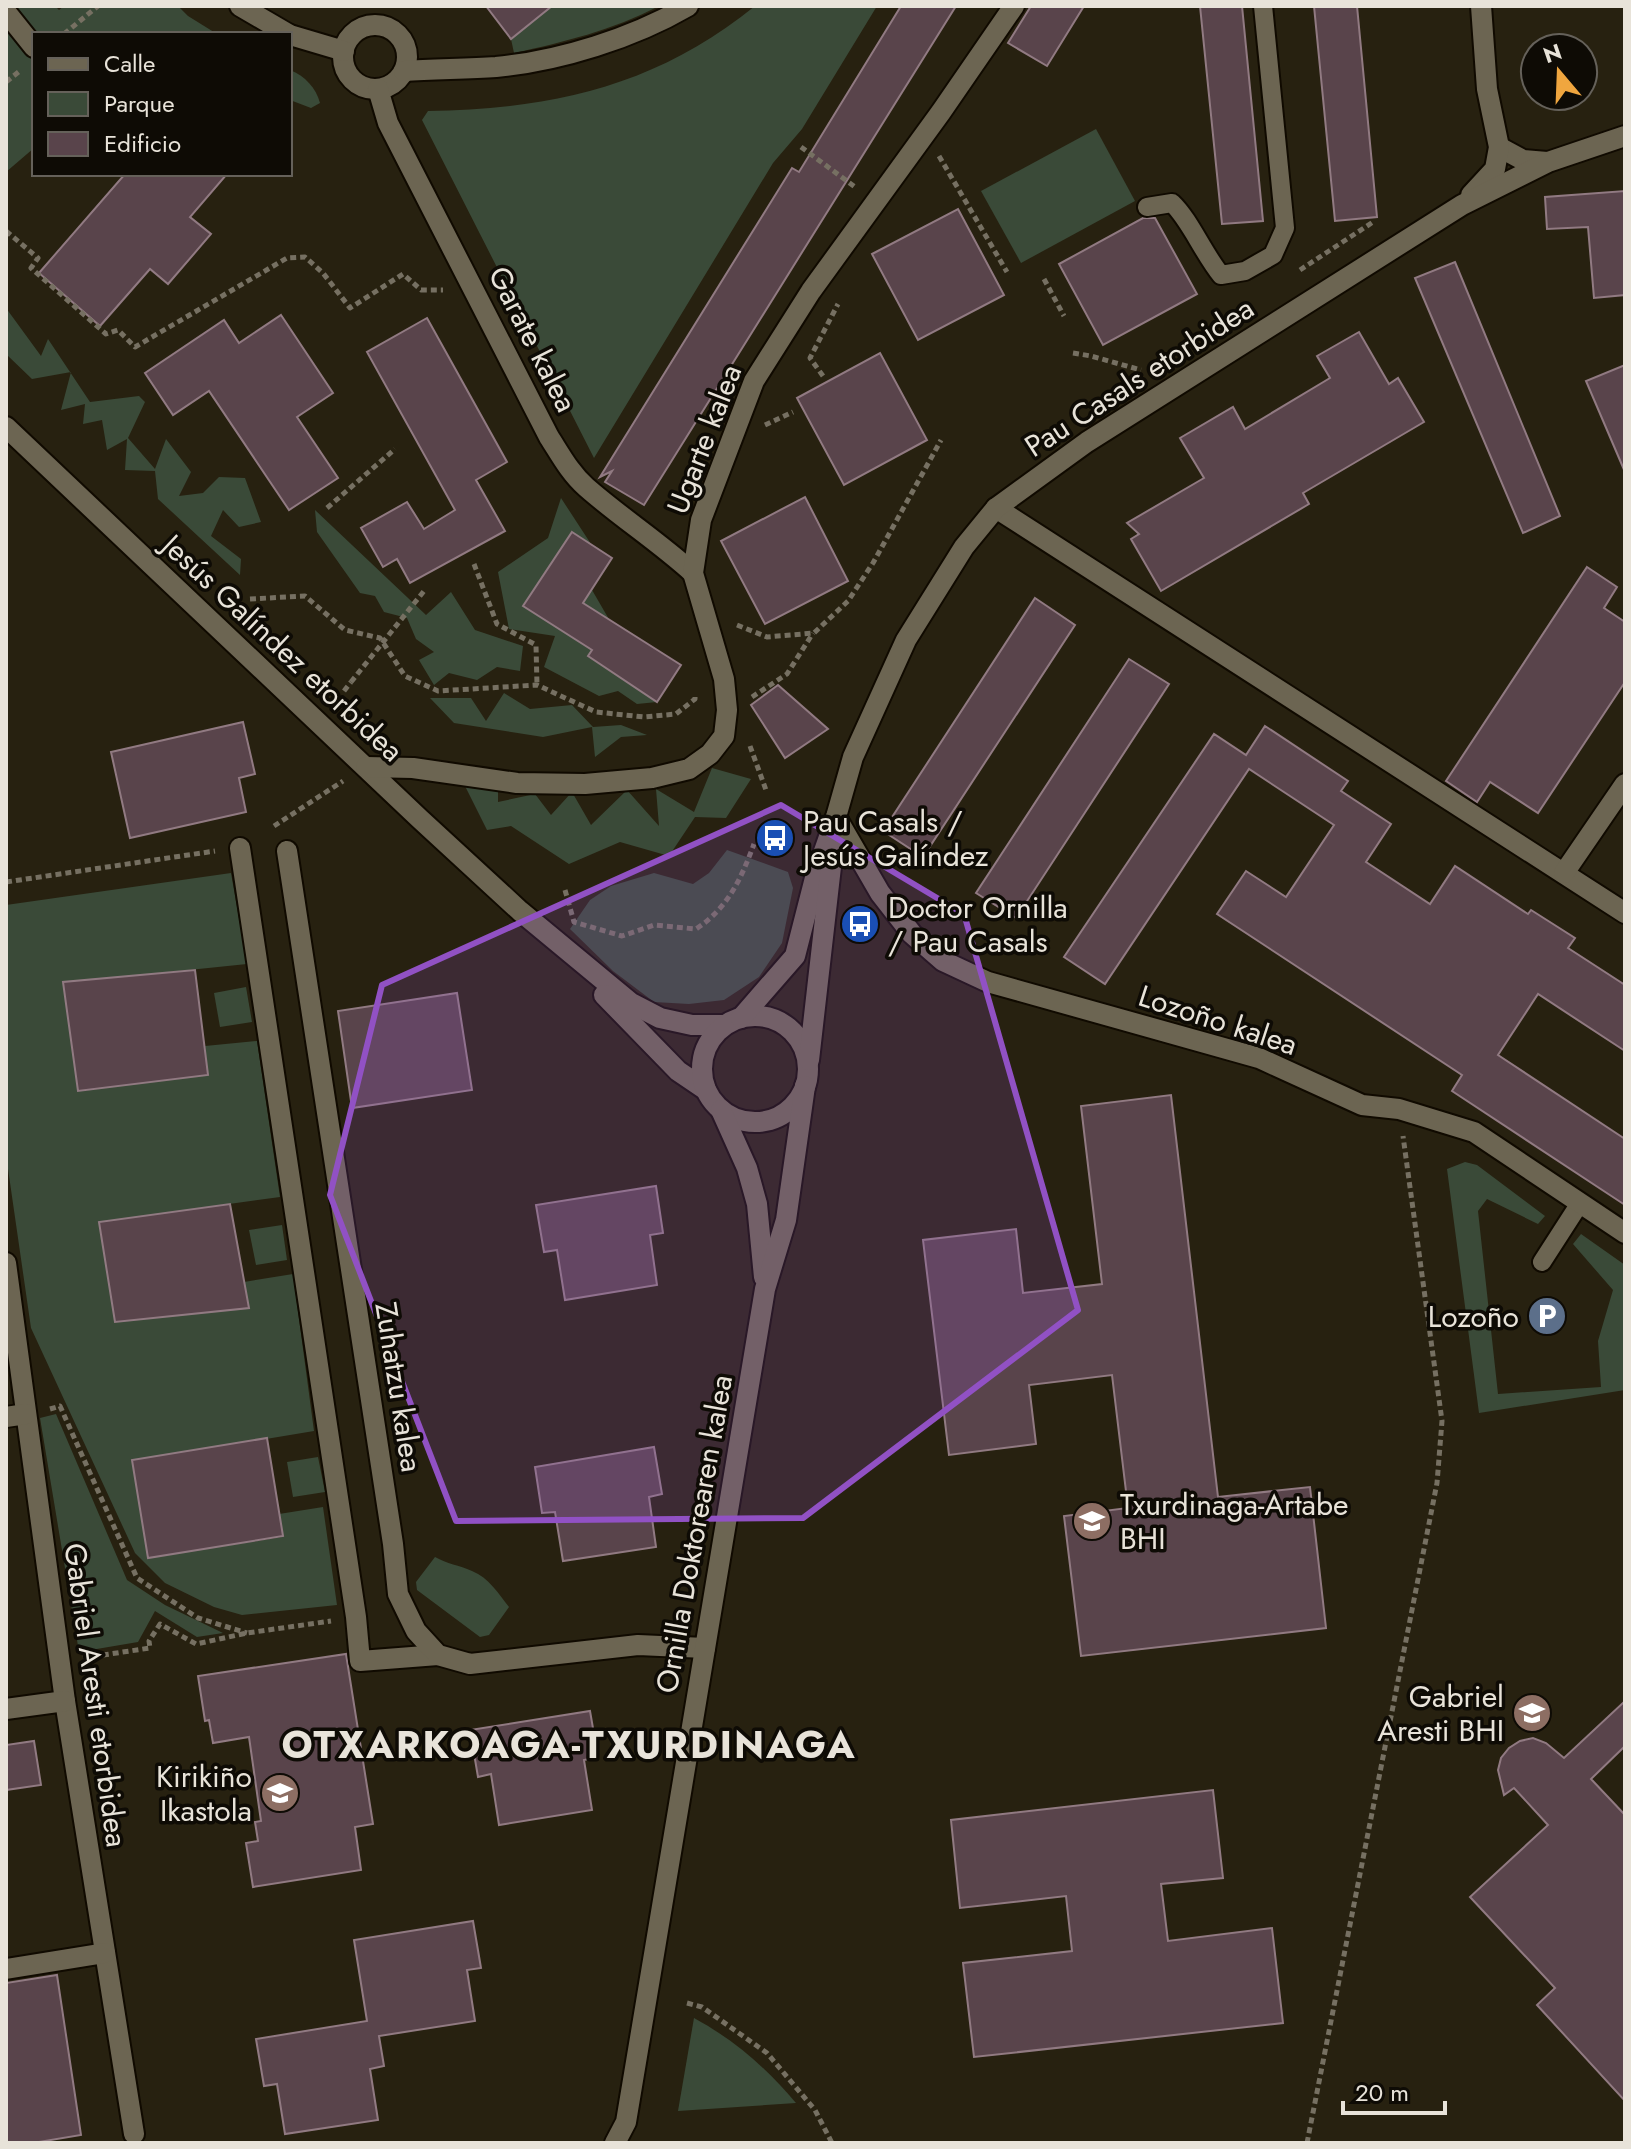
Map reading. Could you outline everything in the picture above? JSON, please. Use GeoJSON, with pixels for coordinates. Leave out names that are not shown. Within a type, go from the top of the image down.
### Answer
{"type":"FeatureCollection","features":[{"type":"Feature","properties":{"kind":"street"},"geometry":{"type":"LineString","coordinates":[[240,6],[286,32]]}},
{"type":"Feature","properties":{"kind":"street"},"geometry":{"type":"LineString","coordinates":[[404,71],[499,67],[582,51],[662,21],[688,6]]}},
{"type":"Feature","properties":{"kind":"street","name":"Ugarte kalea"},"geometry":{"type":"LineString","coordinates":[[366,767],[413,768],[517,783],[585,784],[652,778],[689,769],[710,754],[724,736],[727,710],[724,679],[693,573],[701,520],[754,381],[828,268],[1014,6]]}},
{"type":"Feature","properties":{"kind":"street"},"geometry":{"type":"LineString","coordinates":[[1462,205],[1495,169],[1499,147],[1487,89],[1481,6]]}},
{"type":"Feature","properties":{"kind":"street"},"geometry":{"type":"LineString","coordinates":[[6,12],[32,44]]}},
{"type":"Feature","properties":{"kind":"street"},"geometry":{"type":"LineString","coordinates":[[374,16],[402,39],[407,60],[404,71],[392,84],[378,89],[365,88],[350,77],[343,60],[344,51],[354,33],[374,16]]}},
{"type":"Feature","properties":{"kind":"street"},"geometry":{"type":"LineString","coordinates":[[292,35],[344,51]]}},
{"type":"Feature","properties":{"kind":"street","name":"Garate kalea"},"geometry":{"type":"LineString","coordinates":[[378,89],[388,123],[549,437],[570,470],[586,487],[693,573]]}},
{"type":"Feature","properties":{"kind":"street","name":"Pau Casals etorbidea"},"geometry":{"type":"LineString","coordinates":[[732,1022],[795,956],[816,874],[853,757],[906,640],[964,547],[996,508],[1087,442],[1462,205],[1548,162],[1625,136]]}},
{"type":"Feature","properties":{"kind":"street"},"geometry":{"type":"LineString","coordinates":[[1499,147],[1523,160],[1548,162]]}},
{"type":"Feature","properties":{"kind":"street","name":"Jesús Galíndez etorbidea"},"geometry":{"type":"LineString","coordinates":[[6,427],[520,911],[678,1071],[706,1090]]}},
{"type":"Feature","properties":{"kind":"street"},"geometry":{"type":"LineString","coordinates":[[996,508],[1625,913]]}},
{"type":"Feature","properties":{"kind":"street"},"geometry":{"type":"LineString","coordinates":[[1564,873],[1625,784]]}},
{"type":"Feature","properties":{"kind":"street","name":"Pau Casals etorbidea"},"geometry":{"type":"LineString","coordinates":[[807,1076],[836,817]]}},
{"type":"Feature","properties":{"kind":"street","name":"Lozoño kalea"},"geometry":{"type":"LineString","coordinates":[[836,817],[880,893],[912,934],[943,961],[988,982],[1259,1058],[1362,1105],[1399,1109],[1474,1132],[1625,1233]]}},
{"type":"Feature","properties":{"kind":"street"},"geometry":{"type":"LineString","coordinates":[[240,848],[356,1617],[360,1661],[438,1655],[470,1664],[638,1645],[705,1648]]}},
{"type":"Feature","properties":{"kind":"street","name":"Zuhatzu kalea"},"geometry":{"type":"LineString","coordinates":[[287,851],[393,1544],[398,1594],[416,1631],[438,1655]]}},
{"type":"Feature","properties":{"kind":"street","name":"Jesús Galíndez etorbidea"},"geometry":{"type":"LineString","coordinates":[[520,911],[631,1003],[660,1018],[692,1025],[732,1022]]}},
{"type":"Feature","properties":{"kind":"street"},"geometry":{"type":"LineString","coordinates":[[764,1016],[786,1025],[802,1043],[807,1076],[798,1099],[776,1117],[748,1121],[721,1110],[706,1090],[702,1079],[703,1055],[708,1043],[732,1022],[764,1016]]}},
{"type":"Feature","properties":{"kind":"street","name":"Ornilla Doktorearen kalea"},"geometry":{"type":"LineString","coordinates":[[615,2143],[626,2122],[765,1289],[786,1220],[807,1076]]}},
{"type":"Feature","properties":{"kind":"street","name":"Ornilla Doktorearen kalea"},"geometry":{"type":"LineString","coordinates":[[721,1110],[747,1168],[757,1204],[765,1289]]}},
{"type":"Feature","properties":{"kind":"street","name":"Gabriel Aresti etorbidea"},"geometry":{"type":"LineString","coordinates":[[6,1263],[16,1415],[134,2134]]}},
{"type":"Feature","properties":{"kind":"street"},"geometry":{"type":"LineString","coordinates":[[6,1709],[65,1701]]}},
{"type":"Feature","properties":{"kind":"street"},"geometry":{"type":"LineString","coordinates":[[6,1969],[105,1953]]}},
{"type":"Feature","properties":{"kind":"street","name":"Ornilla Doktorearen kalea"},"geometry":{"type":"LineString","coordinates":[[626,2122],[631,2143]]}},
{"type":"Feature","properties":{"kind":"lane"},"geometry":{"type":"LineString","coordinates":[[1147,207],[1172,203],[1221,275],[1245,271],[1273,255],[1285,228],[1263,6]]}},
{"type":"Feature","properties":{"kind":"lane"},"geometry":{"type":"LineString","coordinates":[[1542,1262],[1580,1203]]}},
{"type":"Feature","properties":{"kind":"path"},"geometry":{"type":"LineString","coordinates":[[66,32],[98,6]]}},
{"type":"Feature","properties":{"kind":"path"},"geometry":{"type":"LineString","coordinates":[[926,133],[1007,272]]}},
{"type":"Feature","properties":{"kind":"path"},"geometry":{"type":"LineString","coordinates":[[801,147],[875,202]]}},
{"type":"Feature","properties":{"kind":"path"},"geometry":{"type":"LineString","coordinates":[[1300,270],[1373,222]]}},
{"type":"Feature","properties":{"kind":"path"},"geometry":{"type":"LineString","coordinates":[[6,231],[38,258],[31,268],[106,334],[118,330],[135,347],[287,258],[305,257],[323,273],[350,308],[403,274],[421,290],[443,290]]}},
{"type":"Feature","properties":{"kind":"path"},"geometry":{"type":"LineString","coordinates":[[823,376],[810,358],[846,289],[828,268]]}},
{"type":"Feature","properties":{"kind":"path"},"geometry":{"type":"LineString","coordinates":[[1044,279],[1064,316]]}},
{"type":"Feature","properties":{"kind":"path"},"geometry":{"type":"LineString","coordinates":[[1073,353],[1141,370]]}},
{"type":"Feature","properties":{"kind":"path"},"geometry":{"type":"LineString","coordinates":[[744,702],[787,674],[814,633],[848,601],[873,563],[941,440]]}},
{"type":"Feature","properties":{"kind":"path"},"geometry":{"type":"LineString","coordinates":[[327,508],[395,449]]}},
{"type":"Feature","properties":{"kind":"path"},"geometry":{"type":"LineString","coordinates":[[474,564],[497,624],[536,645],[537,685]]}},
{"type":"Feature","properties":{"kind":"path"},"geometry":{"type":"LineString","coordinates":[[344,691],[424,591]]}},
{"type":"Feature","properties":{"kind":"path"},"geometry":{"type":"LineString","coordinates":[[250,599],[305,596],[345,630],[380,638],[405,676],[438,691],[537,685],[596,712],[644,717],[676,714],[695,699],[695,686]]}},
{"type":"Feature","properties":{"kind":"path"},"geometry":{"type":"LineString","coordinates":[[729,614],[738,627],[767,637],[814,633]]}},
{"type":"Feature","properties":{"kind":"path"},"geometry":{"type":"LineString","coordinates":[[6,882],[240,848],[366,767]]}},
{"type":"Feature","properties":{"kind":"path"},"geometry":{"type":"LineString","coordinates":[[565,890],[574,922],[622,936],[654,925],[696,929],[715,916],[739,883],[754,844]]}},
{"type":"Feature","properties":{"kind":"path"},"geometry":{"type":"LineString","coordinates":[[1307,2143],[1437,1483],[1442,1421],[1399,1109]]}},
{"type":"Feature","properties":{"kind":"path"},"geometry":{"type":"LineString","coordinates":[[16,1415],[60,1406],[137,1578],[198,1618],[247,1633]]}},
{"type":"Feature","properties":{"kind":"path"},"geometry":{"type":"LineString","coordinates":[[83,1658],[150,1648],[149,1641],[160,1624],[196,1644],[356,1617]]}},
{"type":"Feature","properties":{"kind":"path"},"geometry":{"type":"LineString","coordinates":[[687,2003],[702,2007],[767,2053],[815,2110],[832,2143]]}},
{"type":"Feature","properties":{"kind":"highlighted area"},"geometry":{"type":"Polygon","coordinates":[[[781,805],[964,914],[1078,1310],[803,1518],[456,1521],[330,1195],[382,985],[781,805]]]}},
{"type":"Feature","properties":{"kind":"green space"},"geometry":{"type":"Polygon","coordinates":[[[6,6],[55,6],[59,10],[64,6],[178,6],[214,32],[32,32],[32,150],[6,172],[6,6]]]}},
{"type":"Feature","properties":{"kind":"green space"},"geometry":{"type":"Polygon","coordinates":[[[552,6],[659,6],[606,29],[514,53],[511,39],[552,6]]]}},
{"type":"Feature","properties":{"kind":"green space"},"geometry":{"type":"Polygon","coordinates":[[[755,6],[877,6],[802,129],[773,163],[594,458],[422,120],[428,111],[518,105],[601,88],[680,56],[755,6]]]}},
{"type":"Feature","properties":{"kind":"green space"},"geometry":{"type":"Polygon","coordinates":[[[292,71],[316,92],[320,103],[311,108],[292,101],[292,71]]]}},
{"type":"Feature","properties":{"kind":"green space"},"geometry":{"type":"Polygon","coordinates":[[[1096,129],[1135,201],[1021,263],[981,191],[1096,129]]]}},
{"type":"Feature","properties":{"kind":"green space"},"geometry":{"type":"Polygon","coordinates":[[[6,308],[41,356],[48,339],[70,372],[32,379],[6,354],[6,308]]]}},
{"type":"Feature","properties":{"kind":"green space"},"geometry":{"type":"Polygon","coordinates":[[[71,373],[90,402],[139,396],[145,402],[128,438],[155,469],[166,439],[191,472],[179,496],[203,493],[219,477],[245,478],[261,522],[239,527],[223,510],[211,536],[241,559],[240,575],[158,499],[155,471],[125,470],[127,439],[107,450],[102,420],[83,424],[85,404],[61,410],[71,373]]]}},
{"type":"Feature","properties":{"kind":"green space"},"geometry":{"type":"Polygon","coordinates":[[[561,498],[591,544],[572,532],[524,606],[564,632],[592,590],[657,702],[637,704],[618,691],[599,696],[544,667],[555,636],[509,629],[498,572],[548,538],[561,498]]]}},
{"type":"Feature","properties":{"kind":"green space"},"geometry":{"type":"Polygon","coordinates":[[[315,510],[426,615],[451,592],[475,630],[523,646],[520,671],[497,667],[477,680],[449,673],[434,685],[419,660],[434,652],[416,639],[407,618],[384,612],[375,596],[360,593],[317,532],[315,510]]]}},
{"type":"Feature","properties":{"kind":"green space"},"geometry":{"type":"Polygon","coordinates":[[[504,693],[530,709],[572,705],[593,727],[621,725],[647,735],[621,737],[595,757],[592,727],[543,737],[454,723],[430,698],[471,698],[486,721],[504,693]]]}},
{"type":"Feature","properties":{"kind":"green space"},"geometry":{"type":"Polygon","coordinates":[[[712,768],[751,779],[726,818],[695,817],[669,856],[620,842],[569,864],[511,826],[487,830],[465,786],[498,790],[498,802],[535,794],[551,815],[572,792],[591,825],[627,790],[659,826],[656,789],[694,812],[712,768]]]}},
{"type":"Feature","properties":{"kind":"green space"},"geometry":{"type":"Polygon","coordinates":[[[727,850],[788,872],[793,888],[782,943],[759,977],[724,1000],[689,1004],[654,1002],[613,971],[570,929],[590,900],[611,886],[654,873],[693,884],[709,873],[727,850]]]}},
{"type":"Feature","properties":{"kind":"green space"},"geometry":{"type":"Polygon","coordinates":[[[231,873],[247,964],[63,983],[79,1091],[208,1075],[205,1046],[257,1041],[280,1197],[99,1222],[244,1282],[293,1274],[314,1431],[132,1461],[148,1558],[282,1537],[279,1514],[323,1507],[337,1605],[242,1615],[214,1607],[165,1583],[135,1553],[31,1328],[6,1155],[6,905],[231,873]]]}},
{"type":"Feature","properties":{"kind":"green space"},"geometry":{"type":"Polygon","coordinates":[[[246,987],[252,1022],[220,1027],[214,993],[246,987]]]}},
{"type":"Feature","properties":{"kind":"green space"},"geometry":{"type":"Polygon","coordinates":[[[1465,1162],[1477,1165],[1545,1216],[1538,1224],[1487,1199],[1478,1211],[1498,1394],[1601,1387],[1598,1341],[1613,1290],[1573,1244],[1581,1234],[1625,1265],[1625,1390],[1479,1413],[1447,1169],[1465,1162]]]}},
{"type":"Feature","properties":{"kind":"green space"},"geometry":{"type":"Polygon","coordinates":[[[282,1225],[287,1260],[256,1265],[249,1230],[282,1225]]]}},
{"type":"Feature","properties":{"kind":"green space"},"geometry":{"type":"Polygon","coordinates":[[[56,1414],[127,1580],[165,1605],[223,1633],[197,1637],[155,1611],[138,1642],[79,1652],[40,1418],[56,1414]]]}},
{"type":"Feature","properties":{"kind":"green space"},"geometry":{"type":"Polygon","coordinates":[[[318,1457],[325,1492],[293,1497],[287,1462],[318,1457]]]}},
{"type":"Feature","properties":{"kind":"green space"},"geometry":{"type":"Polygon","coordinates":[[[435,1557],[483,1578],[509,1607],[489,1635],[480,1637],[417,1590],[416,1582],[435,1557]]]}},
{"type":"Feature","properties":{"kind":"green space"},"geometry":{"type":"Polygon","coordinates":[[[694,2018],[749,2056],[796,2103],[678,2111],[694,2018]]]}},
{"type":"Feature","properties":{"kind":"building"},"geometry":{"type":"Polygon","coordinates":[[[486,6],[552,6],[511,39],[486,6]]]}},
{"type":"Feature","properties":{"kind":"building"},"geometry":{"type":"Polygon","coordinates":[[[901,6],[956,6],[644,505],[605,482],[612,471],[600,477],[792,168],[799,172],[901,6]]]}},
{"type":"Feature","properties":{"kind":"building"},"geometry":{"type":"Polygon","coordinates":[[[1031,6],[1084,6],[1047,66],[1008,43],[1031,6]]]}},
{"type":"Feature","properties":{"kind":"building"},"geometry":{"type":"Polygon","coordinates":[[[1200,6],[1242,6],[1263,221],[1222,224],[1200,6]]]}},
{"type":"Feature","properties":{"kind":"building"},"geometry":{"type":"Polygon","coordinates":[[[1314,6],[1357,6],[1377,217],[1335,221],[1314,6]]]}},
{"type":"Feature","properties":{"kind":"building"},"geometry":{"type":"Polygon","coordinates":[[[123,176],[225,176],[190,217],[211,234],[168,284],[150,269],[100,326],[39,273],[123,176]]]}},
{"type":"Feature","properties":{"kind":"building"},"geometry":{"type":"Polygon","coordinates":[[[1625,191],[1625,295],[1594,298],[1588,227],[1547,229],[1545,197],[1625,191]]]}},
{"type":"Feature","properties":{"kind":"building"},"geometry":{"type":"Polygon","coordinates":[[[958,209],[1004,295],[918,340],[872,254],[958,209]]]}},
{"type":"Feature","properties":{"kind":"building"},"geometry":{"type":"Polygon","coordinates":[[[1143,218],[1155,218],[1197,294],[1103,345],[1059,264],[1143,218]]]}},
{"type":"Feature","properties":{"kind":"building"},"geometry":{"type":"Polygon","coordinates":[[[1455,262],[1560,516],[1523,533],[1415,278],[1455,262]]]}},
{"type":"Feature","properties":{"kind":"building"},"geometry":{"type":"Polygon","coordinates":[[[281,315],[333,393],[297,417],[338,478],[289,510],[209,391],[173,415],[145,373],[224,320],[239,343],[281,315]]]}},
{"type":"Feature","properties":{"kind":"building"},"geometry":{"type":"Polygon","coordinates":[[[427,318],[507,462],[476,480],[505,531],[410,583],[397,559],[383,567],[361,528],[407,502],[424,529],[455,510],[367,352],[427,318]]]}},
{"type":"Feature","properties":{"kind":"building"},"geometry":{"type":"Polygon","coordinates":[[[1359,332],[1389,384],[1398,378],[1424,422],[1303,493],[1309,504],[1161,591],[1131,539],[1139,534],[1127,523],[1204,478],[1180,438],[1233,407],[1245,429],[1330,378],[1317,356],[1359,332]]]}},
{"type":"Feature","properties":{"kind":"building"},"geometry":{"type":"Polygon","coordinates":[[[880,353],[927,440],[844,485],[797,398],[880,353]]]}},
{"type":"Feature","properties":{"kind":"building"},"geometry":{"type":"Polygon","coordinates":[[[1625,365],[1625,472],[1586,381],[1625,365]]]}},
{"type":"Feature","properties":{"kind":"building"},"geometry":{"type":"Polygon","coordinates":[[[805,497],[848,581],[765,624],[721,541],[805,497]]]}},
{"type":"Feature","properties":{"kind":"building"},"geometry":{"type":"Polygon","coordinates":[[[572,532],[612,558],[583,603],[681,665],[657,702],[588,656],[592,650],[523,606],[572,532]]]}},
{"type":"Feature","properties":{"kind":"building"},"geometry":{"type":"Polygon","coordinates":[[[1587,567],[1617,587],[1604,608],[1625,622],[1625,682],[1538,813],[1490,782],[1477,802],[1446,781],[1587,567]]]}},
{"type":"Feature","properties":{"kind":"building"},"geometry":{"type":"Polygon","coordinates":[[[1035,598],[1075,625],[923,857],[883,831],[1035,598]]]}},
{"type":"Feature","properties":{"kind":"building"},"geometry":{"type":"Polygon","coordinates":[[[1129,659],[1169,684],[1016,918],[976,893],[1129,659]]]}},
{"type":"Feature","properties":{"kind":"building"},"geometry":{"type":"Polygon","coordinates":[[[778,685],[828,729],[785,758],[751,705],[778,685]]]}},
{"type":"Feature","properties":{"kind":"building"},"geometry":{"type":"Polygon","coordinates":[[[243,722],[255,774],[239,778],[246,812],[130,838],[111,752],[243,722]]]}},
{"type":"Feature","properties":{"kind":"building"},"geometry":{"type":"Polygon","coordinates":[[[1265,726],[1348,781],[1341,791],[1391,824],[1366,862],[1430,904],[1455,866],[1528,914],[1531,910],[1575,938],[1568,948],[1625,985],[1625,1051],[1538,994],[1498,1055],[1625,1139],[1625,1205],[1452,1091],[1462,1075],[1217,914],[1246,871],[1286,897],[1334,825],[1249,769],[1105,984],[1064,957],[1214,734],[1246,755],[1265,726]]]}},
{"type":"Feature","properties":{"kind":"building"},"geometry":{"type":"Polygon","coordinates":[[[195,970],[208,1075],[78,1091],[63,982],[195,970]]]}},
{"type":"Feature","properties":{"kind":"building"},"geometry":{"type":"Polygon","coordinates":[[[457,993],[472,1090],[352,1108],[338,1011],[457,993]]]}},
{"type":"Feature","properties":{"kind":"building"},"geometry":{"type":"Polygon","coordinates":[[[1171,1095],[1218,1497],[1310,1487],[1326,1628],[1081,1656],[1064,1516],[1128,1508],[1112,1375],[1029,1385],[1036,1444],[949,1455],[923,1240],[1016,1229],[1023,1293],[1102,1284],[1081,1106],[1171,1095]]]}},
{"type":"Feature","properties":{"kind":"building"},"geometry":{"type":"Polygon","coordinates":[[[656,1186],[663,1233],[650,1235],[657,1285],[565,1300],[557,1250],[544,1252],[536,1205],[656,1186]]]}},
{"type":"Feature","properties":{"kind":"building"},"geometry":{"type":"Polygon","coordinates":[[[230,1204],[249,1308],[115,1322],[99,1222],[230,1204]]]}},
{"type":"Feature","properties":{"kind":"building"},"geometry":{"type":"Polygon","coordinates":[[[267,1438],[283,1536],[148,1558],[132,1460],[267,1438]]]}},
{"type":"Feature","properties":{"kind":"building"},"geometry":{"type":"Polygon","coordinates":[[[654,1447],[662,1494],[649,1497],[656,1547],[563,1561],[555,1512],[542,1513],[535,1467],[654,1447]]]}},
{"type":"Feature","properties":{"kind":"building"},"geometry":{"type":"Polygon","coordinates":[[[346,1654],[373,1824],[355,1827],[361,1870],[253,1887],[246,1843],[258,1841],[255,1822],[261,1821],[249,1737],[213,1743],[209,1720],[205,1721],[198,1676],[346,1654]]]}},
{"type":"Feature","properties":{"kind":"building"},"geometry":{"type":"Polygon","coordinates":[[[1625,1701],[1625,1746],[1591,1779],[1625,1815],[1625,2101],[1537,2005],[1555,1988],[1470,1897],[1548,1825],[1514,1788],[1504,1795],[1498,1770],[1501,1758],[1520,1741],[1533,1738],[1546,1743],[1564,1758],[1625,1701]]]}},
{"type":"Feature","properties":{"kind":"building"},"geometry":{"type":"Polygon","coordinates":[[[590,1711],[598,1757],[584,1760],[592,1810],[499,1825],[491,1774],[478,1777],[470,1730],[590,1711]]]}},
{"type":"Feature","properties":{"kind":"building"},"geometry":{"type":"Polygon","coordinates":[[[34,1741],[41,1785],[6,1790],[6,1745],[34,1741]]]}},
{"type":"Feature","properties":{"kind":"building"},"geometry":{"type":"Polygon","coordinates":[[[1213,1790],[1223,1878],[1161,1884],[1168,1941],[1272,1928],[1283,2023],[974,2057],[963,1963],[1072,1951],[1066,1896],[960,1908],[951,1820],[1213,1790]]]}},
{"type":"Feature","properties":{"kind":"building"},"geometry":{"type":"Polygon","coordinates":[[[473,1921],[481,1968],[467,1970],[475,2021],[379,2036],[384,2066],[370,2069],[378,2120],[285,2134],[277,2084],[264,2086],[256,2039],[367,2021],[354,1940],[473,1921]]]}},
{"type":"Feature","properties":{"kind":"building"},"geometry":{"type":"Polygon","coordinates":[[[57,1975],[81,2135],[33,2143],[6,2143],[6,1983],[57,1975]]]}},
{"type":"Feature","properties":{"kind":"place","name":"Pau Casals / Jesús Galíndez"},"geometry":{"type":"Point","coordinates":[775,838]}},
{"type":"Feature","properties":{"kind":"place","name":"Doctor Ornilla / Pau Casals"},"geometry":{"type":"Point","coordinates":[860,924]}},
{"type":"Feature","properties":{"kind":"place","name":"Lozoño"},"geometry":{"type":"Point","coordinates":[1547,1316]}},
{"type":"Feature","properties":{"kind":"place","name":"Txurdinaga-Artabe BHI"},"geometry":{"type":"Point","coordinates":[1092,1521]}},
{"type":"Feature","properties":{"kind":"place","name":"Gabriel Aresti BHI"},"geometry":{"type":"Point","coordinates":[1532,1713]}},
{"type":"Feature","properties":{"kind":"place","name":"Kirikiño Ikastola"},"geometry":{"type":"Point","coordinates":[280,1793]}},
{"type":"Feature","properties":{"kind":"district","name":"OTXARKOAGA-TXURDINAGA"},"geometry":{"type":"Point","coordinates":[569,1744]}}]}
